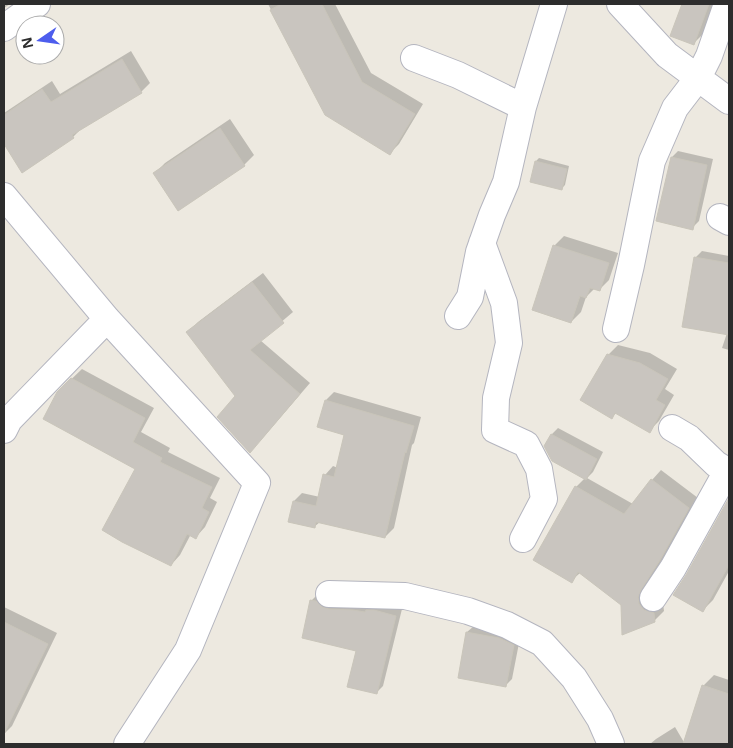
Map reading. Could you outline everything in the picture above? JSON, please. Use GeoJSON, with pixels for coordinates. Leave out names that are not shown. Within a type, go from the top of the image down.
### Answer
{"type":"FeatureCollection","features":[{"type":"Feature","properties":{"kind":"street"},"geometry":{"type":"LineString","coordinates":[[4,28],[37,4]]}},
{"type":"Feature","properties":{"kind":"street"},"geometry":{"type":"LineString","coordinates":[[458,316],[470,298],[482,243],[506,182],[523,108],[554,4]]}},
{"type":"Feature","properties":{"kind":"street"},"geometry":{"type":"LineString","coordinates":[[620,4],[668,55],[729,101]]}},
{"type":"Feature","properties":{"kind":"street"},"geometry":{"type":"LineString","coordinates":[[616,329],[652,161],[675,108],[698,78],[709,56],[727,4]]}},
{"type":"Feature","properties":{"kind":"street"},"geometry":{"type":"LineString","coordinates":[[414,58],[458,75],[523,108]]}},
{"type":"Feature","properties":{"kind":"street"},"geometry":{"type":"LineString","coordinates":[[4,196],[107,320],[257,483],[188,650],[127,744]]}},
{"type":"Feature","properties":{"kind":"street"},"geometry":{"type":"LineString","coordinates":[[482,243],[504,303],[509,343],[496,398],[495,430],[526,444],[539,469],[544,499],[523,538]]}},
{"type":"Feature","properties":{"kind":"street"},"geometry":{"type":"LineString","coordinates":[[4,430],[8,420],[43,387],[107,320]]}},
{"type":"Feature","properties":{"kind":"street"},"geometry":{"type":"LineString","coordinates":[[653,598],[673,568],[728,472],[716,464],[689,438],[672,428]]}},
{"type":"Feature","properties":{"kind":"street"},"geometry":{"type":"LineString","coordinates":[[329,594],[405,596],[468,611],[507,625],[542,642],[574,678],[600,719],[611,744]]}},
{"type":"Feature","properties":{"kind":"building"},"geometry":{"type":"Polygon","coordinates":[[[281,4],[322,4],[362,82],[415,114],[390,155],[325,115],[270,10],[281,4]]]}},
{"type":"Feature","properties":{"kind":"building"},"geometry":{"type":"Polygon","coordinates":[[[682,4],[709,4],[694,45],[670,36],[682,4]]]}},
{"type":"Feature","properties":{"kind":"building"},"geometry":{"type":"Polygon","coordinates":[[[122,59],[142,93],[72,135],[74,138],[22,173],[4,144],[4,115],[42,89],[51,102],[122,59]]]}},
{"type":"Feature","properties":{"kind":"building"},"geometry":{"type":"Polygon","coordinates":[[[220,128],[245,166],[178,211],[153,173],[220,128]]]}},
{"type":"Feature","properties":{"kind":"building"},"geometry":{"type":"Polygon","coordinates":[[[671,157],[707,165],[693,230],[656,221],[671,157]]]}},
{"type":"Feature","properties":{"kind":"building"},"geometry":{"type":"Polygon","coordinates":[[[535,161],[567,169],[562,190],[530,182],[535,161]]]}},
{"type":"Feature","properties":{"kind":"building"},"geometry":{"type":"Polygon","coordinates":[[[553,245],[609,263],[600,291],[590,288],[586,298],[580,296],[571,323],[532,310],[553,245]]]}},
{"type":"Feature","properties":{"kind":"building"},"geometry":{"type":"Polygon","coordinates":[[[694,257],[729,263],[729,335],[682,327],[694,257]]]}},
{"type":"Feature","properties":{"kind":"building"},"geometry":{"type":"Polygon","coordinates":[[[252,282],[284,323],[250,350],[300,394],[250,453],[217,417],[235,396],[186,332],[252,282]]]}},
{"type":"Feature","properties":{"kind":"building"},"geometry":{"type":"Polygon","coordinates":[[[607,354],[640,363],[668,379],[656,400],[665,405],[650,433],[615,413],[612,419],[580,400],[607,354]]]}},
{"type":"Feature","properties":{"kind":"building"},"geometry":{"type":"Polygon","coordinates":[[[71,378],[145,418],[133,442],[162,458],[160,462],[212,487],[202,508],[209,512],[196,539],[187,534],[171,566],[102,530],[135,469],[43,419],[57,392],[71,378]]]}},
{"type":"Feature","properties":{"kind":"building"},"geometry":{"type":"Polygon","coordinates":[[[325,400],[414,426],[405,452],[385,538],[316,522],[315,528],[288,522],[293,501],[316,506],[323,474],[334,477],[344,435],[317,427],[325,400]]]}},
{"type":"Feature","properties":{"kind":"building"},"geometry":{"type":"Polygon","coordinates":[[[551,434],[597,459],[586,480],[552,461],[544,446],[551,434]]]}},
{"type":"Feature","properties":{"kind":"building"},"geometry":{"type":"Polygon","coordinates":[[[651,479],[689,508],[638,597],[639,604],[644,610],[654,613],[655,622],[622,635],[621,605],[578,572],[572,583],[533,560],[575,486],[624,514],[651,479]]]}},
{"type":"Feature","properties":{"kind":"building"},"geometry":{"type":"Polygon","coordinates":[[[729,498],[729,565],[703,612],[673,595],[729,498]]]}},
{"type":"Feature","properties":{"kind":"building"},"geometry":{"type":"Polygon","coordinates":[[[310,600],[316,601],[322,607],[329,609],[365,612],[366,610],[374,610],[396,616],[377,694],[347,687],[356,651],[302,638],[310,600]]]}},
{"type":"Feature","properties":{"kind":"building"},"geometry":{"type":"Polygon","coordinates":[[[4,622],[48,644],[4,734],[4,622]]]}},
{"type":"Feature","properties":{"kind":"building"},"geometry":{"type":"Polygon","coordinates":[[[466,632],[499,638],[514,645],[506,687],[458,678],[466,632]]]}},
{"type":"Feature","properties":{"kind":"building"},"geometry":{"type":"Polygon","coordinates":[[[702,685],[729,694],[729,744],[683,744],[702,685]]]}}]}
